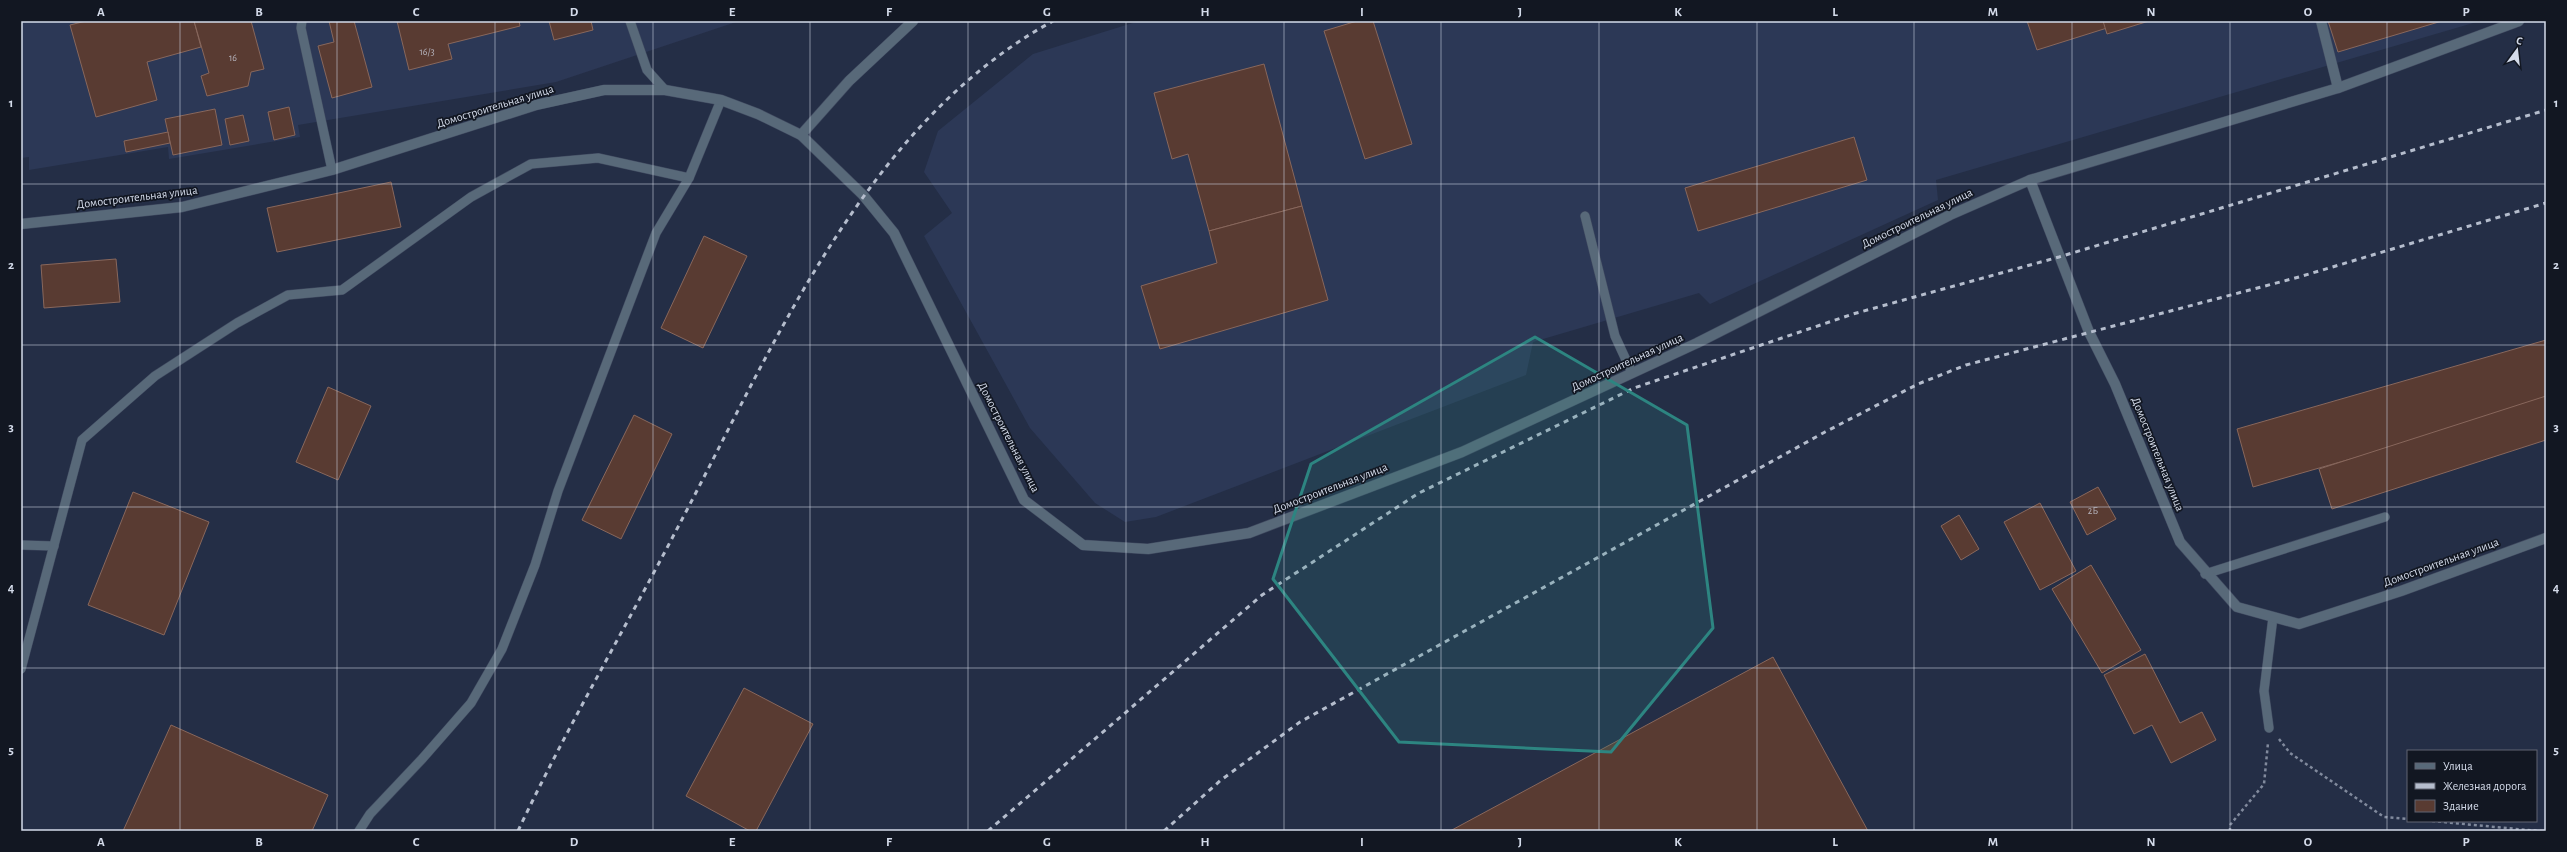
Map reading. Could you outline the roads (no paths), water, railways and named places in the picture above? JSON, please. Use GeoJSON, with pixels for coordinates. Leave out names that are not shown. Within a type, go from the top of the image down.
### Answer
{"type":"FeatureCollection","features":[{"type":"Feature","properties":{"kind":"street"},"geometry":{"type":"LineString","coordinates":[[801,135],[849,81],[913,21]]}},
{"type":"Feature","properties":{"kind":"street"},"geometry":{"type":"LineString","coordinates":[[2321,21],[2338,88]]}},
{"type":"Feature","properties":{"kind":"street"},"geometry":{"type":"LineString","coordinates":[[2030,180],[2338,88],[2519,21]]}},
{"type":"Feature","properties":{"kind":"street","name":"Домостроительная улица"},"geometry":{"type":"LineString","coordinates":[[21,224],[182,207],[332,170],[536,104],[604,90],[665,90],[721,100],[758,114],[801,135],[863,195],[894,232],[1024,500],[1083,545],[1148,549],[1249,533],[1462,452],[1697,343],[1950,215],[2030,180],[2089,332],[2115,384],[2180,542],[2205,574],[2237,607],[2299,624],[2401,591],[2546,538]]}},
{"type":"Feature","properties":{"kind":"lane"},"geometry":{"type":"LineString","coordinates":[[302,21],[300,28],[332,170]]}},
{"type":"Feature","properties":{"kind":"lane"},"geometry":{"type":"LineString","coordinates":[[630,21],[647,70],[665,90]]}},
{"type":"Feature","properties":{"kind":"lane"},"geometry":{"type":"LineString","coordinates":[[359,831],[370,814],[422,759],[471,703],[502,649],[535,565],[558,491],[656,233],[689,178],[721,100]]}},
{"type":"Feature","properties":{"kind":"lane"},"geometry":{"type":"LineString","coordinates":[[21,668],[82,440],[155,376],[237,323],[288,295],[342,290],[471,197],[531,164],[598,158],[689,178]]}},
{"type":"Feature","properties":{"kind":"lane"},"geometry":{"type":"LineString","coordinates":[[1585,216],[1615,336],[1632,373]]}},
{"type":"Feature","properties":{"kind":"lane"},"geometry":{"type":"LineString","coordinates":[[2205,574],[2384,517]]}},
{"type":"Feature","properties":{"kind":"lane"},"geometry":{"type":"LineString","coordinates":[[21,545],[54,546]]}},
{"type":"Feature","properties":{"kind":"lane"},"geometry":{"type":"LineString","coordinates":[[2269,728],[2264,691],[2273,617]]}},
{"type":"Feature","properties":{"kind":"railway"},"geometry":{"type":"LineString","coordinates":[[518,831],[556,754],[659,563],[752,384],[790,313],[832,244],[877,178],[929,118],[987,65],[1053,21]]}},
{"type":"Feature","properties":{"kind":"railway"},"geometry":{"type":"LineString","coordinates":[[988,831],[1262,595],[1419,493],[1634,388],[1853,314],[2059,257],[2546,110]]}},
{"type":"Feature","properties":{"kind":"railway"},"geometry":{"type":"LineString","coordinates":[[1164,831],[1221,780],[1300,722],[1825,432],[1918,384],[1966,365],[2299,277],[2546,203]]}}]}
